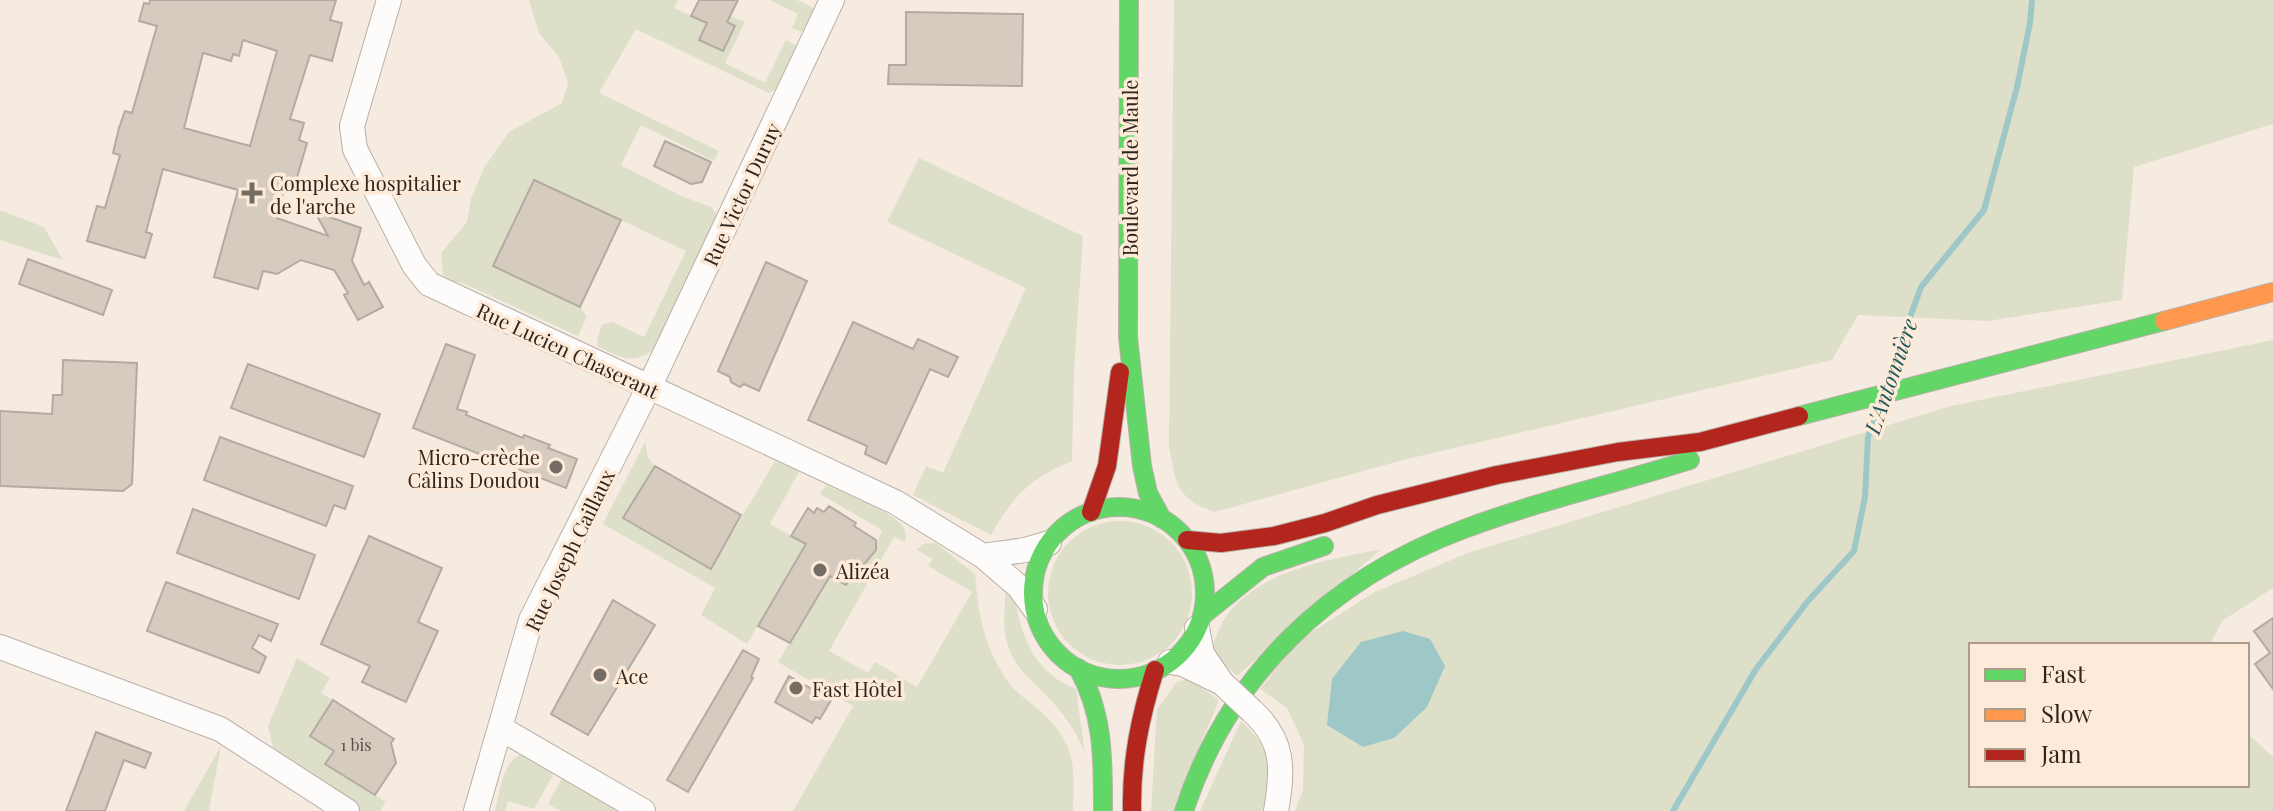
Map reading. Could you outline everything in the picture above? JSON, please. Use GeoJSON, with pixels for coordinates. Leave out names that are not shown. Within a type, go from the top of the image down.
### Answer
{"type":"FeatureCollection","features":[{"type":"Feature","properties":{"kind":"main road","name":"Boulevard de Maule"},"geometry":{"type":"LineString","coordinates":[[1129,0],[1128,337],[1142,466],[1148,493],[1162,519]]}},
{"type":"Feature","properties":{"kind":"main road"},"geometry":{"type":"LineString","coordinates":[[1187,540],[1210,544],[1263,537],[1324,523],[1374,505],[1509,473],[1631,449],[1700,442],[2273,292]]}},
{"type":"Feature","properties":{"kind":"main road","name":"Boulevard de Maule"},"geometry":{"type":"LineString","coordinates":[[1091,512],[1107,466],[1128,337]]}},
{"type":"Feature","properties":{"kind":"main road"},"geometry":{"type":"LineString","coordinates":[[1184,811],[1207,750],[1245,687],[1263,663],[1293,634],[1350,586],[1416,549],[1462,530],[1688,460],[1791,420]]}},
{"type":"Feature","properties":{"kind":"main road"},"geometry":{"type":"LineString","coordinates":[[1487,501],[1665,456],[1700,442]]}},
{"type":"Feature","properties":{"kind":"main road"},"geometry":{"type":"LineString","coordinates":[[1200,622],[1205,596],[1197,557],[1187,540],[1162,519],[1143,510],[1122,507],[1091,512],[1067,524],[1049,543],[1035,574],[1035,609],[1047,639],[1064,658],[1078,668],[1100,676],[1132,677],[1162,666],[1183,651],[1200,622],[1263,567],[1344,540]]}},
{"type":"Feature","properties":{"kind":"main road"},"geometry":{"type":"LineString","coordinates":[[1132,811],[1130,778],[1134,740],[1162,666]]}},
{"type":"Feature","properties":{"kind":"main road"},"geometry":{"type":"LineString","coordinates":[[1078,668],[1092,692],[1102,727],[1103,811]]}},
{"type":"Feature","properties":{"kind":"street","name":"Rue Lucien Chaserant"},"geometry":{"type":"LineString","coordinates":[[389,0],[352,126],[355,149],[414,265],[429,284],[895,502],[983,556],[1019,587],[1035,609]]}},
{"type":"Feature","properties":{"kind":"street","name":"Rue Victor Duruy"},"geometry":{"type":"LineString","coordinates":[[649,388],[832,0]]}},
{"type":"Feature","properties":{"kind":"street","name":"Rue Joseph Caillaux"},"geometry":{"type":"LineString","coordinates":[[476,811],[531,620],[649,388]]}},
{"type":"Feature","properties":{"kind":"street"},"geometry":{"type":"LineString","coordinates":[[983,556],[1049,543]]}},
{"type":"Feature","properties":{"kind":"street"},"geometry":{"type":"LineString","coordinates":[[1200,622],[1202,654],[1222,683],[1266,724],[1281,762],[1276,811]]}},
{"type":"Feature","properties":{"kind":"street"},"geometry":{"type":"LineString","coordinates":[[0,647],[220,729],[347,811]]}},
{"type":"Feature","properties":{"kind":"street"},"geometry":{"type":"LineString","coordinates":[[1162,666],[1183,664],[1222,683]]}},
{"type":"Feature","properties":{"kind":"street"},"geometry":{"type":"LineString","coordinates":[[500,728],[643,811]]}},
{"type":"Feature","properties":{"kind":"green space"},"geometry":{"type":"Polygon","coordinates":[[[529,0],[678,0],[674,8],[707,23],[699,40],[723,51],[735,27],[727,22],[730,16],[745,22],[725,63],[765,83],[786,40],[797,46],[777,89],[769,93],[636,29],[599,93],[719,151],[714,161],[641,125],[621,165],[681,196],[711,207],[723,223],[709,240],[653,350],[638,358],[626,358],[598,347],[597,339],[602,325],[612,322],[644,337],[686,251],[621,220],[580,307],[587,316],[578,336],[443,275],[441,253],[467,222],[471,199],[484,168],[509,132],[562,103],[568,83],[559,57],[539,33],[529,0]]]}},
{"type":"Feature","properties":{"kind":"green space"},"geometry":{"type":"Polygon","coordinates":[[[770,0],[797,0],[814,8],[803,32],[792,28],[798,14],[770,0]]]}},
{"type":"Feature","properties":{"kind":"green space"},"geometry":{"type":"Polygon","coordinates":[[[1174,0],[2273,0],[2273,124],[2134,167],[2122,300],[1988,321],[1858,315],[1832,360],[1403,460],[1215,512],[1192,501],[1180,488],[1169,445],[1174,0]]]}},
{"type":"Feature","properties":{"kind":"green space"},"geometry":{"type":"Polygon","coordinates":[[[919,158],[1083,236],[1072,461],[1045,474],[1024,490],[1007,509],[991,535],[913,495],[926,466],[943,473],[1026,288],[887,222],[919,158]]]}},
{"type":"Feature","properties":{"kind":"green space"},"geometry":{"type":"Polygon","coordinates":[[[0,210],[44,227],[63,260],[0,240],[0,210]]]}},
{"type":"Feature","properties":{"kind":"green space"},"geometry":{"type":"Polygon","coordinates":[[[2273,340],[2273,588],[2222,621],[2211,643],[1969,643],[1969,787],[2249,787],[2249,735],[2273,757],[2273,811],[1295,811],[1303,790],[1304,745],[1287,708],[1260,689],[1298,641],[1373,593],[1468,553],[1951,406],[2273,340]]]}},
{"type":"Feature","properties":{"kind":"green space"},"geometry":{"type":"Polygon","coordinates":[[[645,442],[648,457],[655,466],[624,519],[711,569],[775,461],[799,472],[770,524],[806,544],[747,644],[701,615],[715,588],[603,524],[645,442]]]}},
{"type":"Feature","properties":{"kind":"green space"},"geometry":{"type":"Polygon","coordinates":[[[826,485],[886,513],[901,524],[905,535],[905,542],[894,537],[829,651],[868,673],[875,662],[917,687],[972,592],[928,566],[933,559],[917,550],[922,544],[936,543],[975,574],[978,604],[992,654],[1007,680],[1051,722],[1067,745],[1073,767],[1073,811],[793,811],[853,706],[778,662],[830,575],[857,572],[862,563],[871,558],[882,530],[820,494],[826,485]]]}},
{"type":"Feature","properties":{"kind":"green space"},"geometry":{"type":"Polygon","coordinates":[[[1120,521],[1147,527],[1171,542],[1186,566],[1192,593],[1186,620],[1171,644],[1147,659],[1120,665],[1093,659],[1069,644],[1054,620],[1048,593],[1054,566],[1069,542],[1093,527],[1120,521]]]}},
{"type":"Feature","properties":{"kind":"green space"},"geometry":{"type":"Polygon","coordinates":[[[1381,549],[1237,676],[1216,656],[1213,644],[1231,610],[1263,584],[1300,568],[1381,549]]]}},
{"type":"Feature","properties":{"kind":"green space"},"geometry":{"type":"Polygon","coordinates":[[[1006,588],[1014,594],[1025,638],[1039,663],[1061,682],[1076,689],[1085,754],[1065,717],[1021,670],[1010,653],[1004,616],[1006,588]]]}},
{"type":"Feature","properties":{"kind":"green space"},"geometry":{"type":"Polygon","coordinates":[[[297,658],[330,678],[321,693],[333,700],[310,736],[334,751],[326,764],[386,802],[380,811],[360,811],[288,766],[273,747],[268,726],[297,658]]]}},
{"type":"Feature","properties":{"kind":"green space"},"geometry":{"type":"Polygon","coordinates":[[[1189,679],[1219,700],[1173,811],[1151,811],[1157,709],[1177,682],[1189,679]]]}},
{"type":"Feature","properties":{"kind":"green space"},"geometry":{"type":"Polygon","coordinates":[[[1241,721],[1260,743],[1269,762],[1269,783],[1262,811],[1200,811],[1241,721]]]}},
{"type":"Feature","properties":{"kind":"green space"},"geometry":{"type":"Polygon","coordinates":[[[221,746],[209,811],[184,811],[221,746]]]}},
{"type":"Feature","properties":{"kind":"green space"},"geometry":{"type":"Polygon","coordinates":[[[519,755],[529,756],[555,771],[534,809],[508,801],[505,811],[495,811],[505,772],[519,755]]]}},
{"type":"Feature","properties":{"kind":"green space"},"geometry":{"type":"Polygon","coordinates":[[[563,776],[617,811],[561,811],[548,804],[563,776]]]}},
{"type":"Feature","properties":{"kind":"water"},"geometry":{"type":"Polygon","coordinates":[[[1403,631],[1430,639],[1445,666],[1427,707],[1394,738],[1363,747],[1327,725],[1332,679],[1361,642],[1403,631]]]}},
{"type":"Feature","properties":{"kind":"building"},"geometry":{"type":"Polygon","coordinates":[[[150,0],[336,0],[330,20],[342,23],[332,61],[310,55],[290,119],[304,123],[299,140],[307,143],[293,191],[284,189],[277,218],[328,236],[315,212],[361,228],[352,261],[364,285],[369,282],[383,307],[358,320],[344,295],[348,293],[334,270],[301,260],[277,274],[263,271],[258,289],[214,277],[238,190],[163,169],[146,232],[152,234],[145,258],[87,241],[97,206],[105,208],[120,155],[113,153],[119,128],[125,111],[132,113],[157,26],[139,21],[144,3],[149,4],[150,0]],[[243,40],[239,56],[233,54],[231,61],[203,53],[184,128],[250,146],[277,51],[243,40]]]}},
{"type":"Feature","properties":{"kind":"building"},"geometry":{"type":"Polygon","coordinates":[[[699,0],[738,0],[727,22],[735,26],[723,51],[699,40],[707,23],[691,16],[699,0]]]}},
{"type":"Feature","properties":{"kind":"building"},"geometry":{"type":"Polygon","coordinates":[[[906,12],[1023,14],[1022,86],[888,84],[889,65],[906,65],[906,12]]]}},
{"type":"Feature","properties":{"kind":"building"},"geometry":{"type":"Polygon","coordinates":[[[665,141],[711,162],[702,182],[691,184],[654,166],[665,141]]]}},
{"type":"Feature","properties":{"kind":"building"},"geometry":{"type":"Polygon","coordinates":[[[534,180],[621,220],[580,307],[493,266],[534,180]]]}},
{"type":"Feature","properties":{"kind":"building"},"geometry":{"type":"Polygon","coordinates":[[[28,259],[112,290],[103,315],[19,284],[28,259]]]}},
{"type":"Feature","properties":{"kind":"building"},"geometry":{"type":"Polygon","coordinates":[[[766,262],[807,281],[759,391],[744,384],[740,387],[718,371],[766,262]]]}},
{"type":"Feature","properties":{"kind":"building"},"geometry":{"type":"Polygon","coordinates":[[[853,322],[913,349],[918,339],[958,357],[948,377],[930,369],[886,464],[865,454],[867,446],[808,420],[853,322]]]}},
{"type":"Feature","properties":{"kind":"building"},"geometry":{"type":"Polygon","coordinates":[[[446,344],[475,355],[457,409],[523,438],[524,435],[550,445],[548,448],[577,459],[566,488],[413,428],[446,344]]]}},
{"type":"Feature","properties":{"kind":"building"},"geometry":{"type":"Polygon","coordinates":[[[63,360],[137,363],[132,484],[123,491],[0,486],[0,411],[52,414],[53,395],[62,395],[63,360]]]}},
{"type":"Feature","properties":{"kind":"building"},"geometry":{"type":"Polygon","coordinates":[[[248,364],[380,414],[364,457],[231,408],[248,364]]]}},
{"type":"Feature","properties":{"kind":"building"},"geometry":{"type":"Polygon","coordinates":[[[220,437],[353,486],[345,509],[334,505],[326,526],[204,480],[220,437]]]}},
{"type":"Feature","properties":{"kind":"building"},"geometry":{"type":"Polygon","coordinates":[[[655,466],[741,515],[711,569],[623,518],[655,466]]]}},
{"type":"Feature","properties":{"kind":"building","name":"Alizéa"},"geometry":{"type":"Polygon","coordinates":[[[829,506],[876,540],[876,550],[857,573],[854,571],[846,585],[830,576],[790,643],[758,626],[806,544],[791,536],[808,508],[814,513],[817,508],[824,512],[829,506]]]}},
{"type":"Feature","properties":{"kind":"building"},"geometry":{"type":"Polygon","coordinates":[[[193,509],[315,555],[299,599],[177,553],[193,509]]]}},
{"type":"Feature","properties":{"kind":"building"},"geometry":{"type":"Polygon","coordinates":[[[369,536],[442,568],[418,622],[438,631],[406,702],[362,682],[370,666],[321,644],[369,536]]]}},
{"type":"Feature","properties":{"kind":"building"},"geometry":{"type":"Polygon","coordinates":[[[166,582],[278,624],[271,641],[259,635],[252,648],[266,657],[259,673],[147,631],[166,582]]]}},
{"type":"Feature","properties":{"kind":"building","name":"Ace"},"geometry":{"type":"Polygon","coordinates":[[[613,600],[655,625],[588,735],[551,714],[613,600]]]}},
{"type":"Feature","properties":{"kind":"building"},"geometry":{"type":"Polygon","coordinates":[[[2273,618],[2273,689],[2255,664],[2270,653],[2254,631],[2273,618]]]}},
{"type":"Feature","properties":{"kind":"building"},"geometry":{"type":"Polygon","coordinates":[[[743,650],[759,659],[753,678],[688,792],[667,780],[743,650]]]}},
{"type":"Feature","properties":{"kind":"building","name":"Fast Hôtel"},"geometry":{"type":"Polygon","coordinates":[[[789,676],[831,700],[820,719],[816,717],[812,723],[775,702],[789,676]]]}},
{"type":"Feature","properties":{"kind":"building"},"geometry":{"type":"Polygon","coordinates":[[[333,700],[394,739],[391,743],[396,763],[375,795],[325,764],[334,751],[310,736],[333,700]]]}},
{"type":"Feature","properties":{"kind":"building"},"geometry":{"type":"Polygon","coordinates":[[[96,732],[151,753],[145,768],[124,760],[105,811],[66,811],[96,732]]]}},
{"type":"Feature","properties":{"kind":"waterway","name":"L'Antonnière"},"geometry":{"type":"LineString","coordinates":[[1888,378],[1921,287],[1984,210],[2017,87],[2032,0]]}},
{"type":"Feature","properties":{"kind":"waterway","name":"L'Antonnière"},"geometry":{"type":"LineString","coordinates":[[1673,811],[1756,669],[1808,601],[1854,551],[1865,497],[1868,437],[1877,412]]}},
{"type":"Feature","properties":{"kind":"traffic: fast"},"geometry":{"type":"LineString","coordinates":[[1129,0],[1128,337],[1142,466],[1148,493],[1162,519]]}},
{"type":"Feature","properties":{"kind":"traffic: fast"},"geometry":{"type":"LineString","coordinates":[[1799,416],[2164,321]]}},
{"type":"Feature","properties":{"kind":"traffic: fast"},"geometry":{"type":"LineString","coordinates":[[1184,811],[1203,762],[1228,716],[1257,675],[1291,637],[1328,604],[1370,575],[1415,550],[1464,529],[1690,460]]}},
{"type":"Feature","properties":{"kind":"traffic: fast"},"geometry":{"type":"LineString","coordinates":[[1119,507],[1152,514],[1180,532],[1198,560],[1205,593],[1198,626],[1180,654],[1152,672],[1119,679],[1086,672],[1058,654],[1040,626],[1033,593],[1040,560],[1058,532],[1086,514],[1119,507]]}},
{"type":"Feature","properties":{"kind":"traffic: fast"},"geometry":{"type":"LineString","coordinates":[[1202,616],[1263,567],[1324,546]]}},
{"type":"Feature","properties":{"kind":"traffic: fast"},"geometry":{"type":"LineString","coordinates":[[1078,668],[1087,685],[1097,720],[1102,755],[1103,811]]}},
{"type":"Feature","properties":{"kind":"traffic: slow"},"geometry":{"type":"LineString","coordinates":[[2164,321],[2273,292]]}},
{"type":"Feature","properties":{"kind":"traffic: jam"},"geometry":{"type":"LineString","coordinates":[[1091,512],[1107,466],[1120,372]]}},
{"type":"Feature","properties":{"kind":"traffic: jam"},"geometry":{"type":"LineString","coordinates":[[1187,540],[1221,543],[1274,536],[1377,505],[1497,475],[1618,452],[1700,442],[1799,416]]}},
{"type":"Feature","properties":{"kind":"traffic: jam"},"geometry":{"type":"LineString","coordinates":[[1132,811],[1138,739],[1155,670]]}},
{"type":"Feature","properties":{"kind":"place","name":"Complexe hospitalier de l'arche"},"geometry":{"type":"Point","coordinates":[252,193]}},
{"type":"Feature","properties":{"kind":"place","name":"Micro-crèche Câlins Doudou"},"geometry":{"type":"Point","coordinates":[556,467]}},
{"type":"Feature","properties":{"kind":"place","name":"Alizéa"},"geometry":{"type":"Point","coordinates":[820,570]}},
{"type":"Feature","properties":{"kind":"place","name":"Ace"},"geometry":{"type":"Point","coordinates":[600,675]}},
{"type":"Feature","properties":{"kind":"place","name":"Fast Hôtel"},"geometry":{"type":"Point","coordinates":[796,688]}}]}
